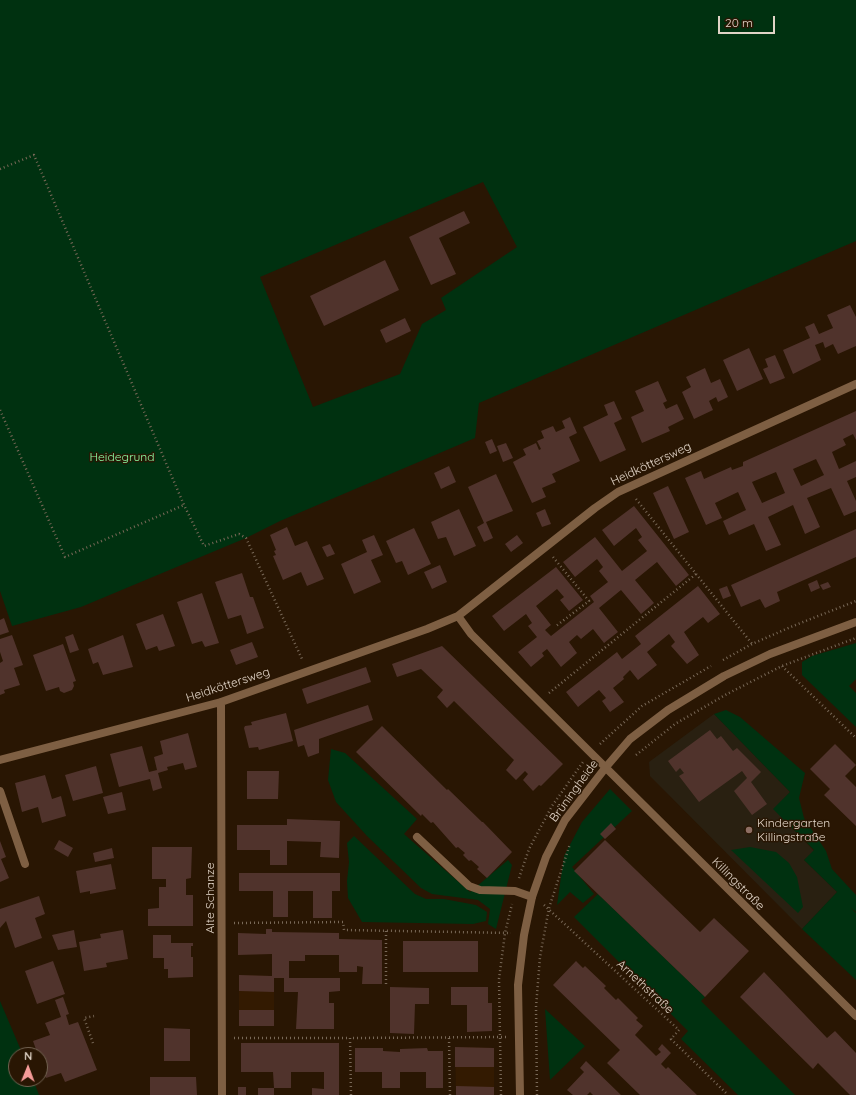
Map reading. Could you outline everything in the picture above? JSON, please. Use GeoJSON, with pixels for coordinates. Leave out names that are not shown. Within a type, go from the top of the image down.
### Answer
{"type":"FeatureCollection","features":[{"type":"Feature","properties":{"kind":"street","name":"Heidköttersweg"},"geometry":{"type":"LineString","coordinates":[[0,760],[221,702],[427,629],[458,616],[594,508],[627,487],[856,384]]}},
{"type":"Feature","properties":{"kind":"street"},"geometry":{"type":"LineString","coordinates":[[458,616],[471,634],[606,767]]}},
{"type":"Feature","properties":{"kind":"street","name":"Brüningheide"},"geometry":{"type":"LineString","coordinates":[[520,1095],[518,985],[524,935],[532,897],[546,857],[565,820],[630,739],[668,710],[724,676],[767,656],[856,622]]}},
{"type":"Feature","properties":{"kind":"street","name":"Alte Schanze"},"geometry":{"type":"LineString","coordinates":[[221,702],[222,1095]]}},
{"type":"Feature","properties":{"kind":"street","name":"Killingstraße"},"geometry":{"type":"LineString","coordinates":[[606,767],[856,1016]]}},
{"type":"Feature","properties":{"kind":"street"},"geometry":{"type":"LineString","coordinates":[[0,791],[25,864]]}},
{"type":"Feature","properties":{"kind":"street"},"geometry":{"type":"LineString","coordinates":[[417,837],[469,886],[480,890],[515,891],[532,897]]}},
{"type":"Feature","properties":{"kind":"path"},"geometry":{"type":"LineString","coordinates":[[0,169],[34,155],[184,505],[204,546],[240,534],[246,538],[307,671]]}},
{"type":"Feature","properties":{"kind":"path"},"geometry":{"type":"LineString","coordinates":[[0,410],[66,557],[184,505]]}},
{"type":"Feature","properties":{"kind":"path"},"geometry":{"type":"LineString","coordinates":[[627,487],[752,644],[782,666],[856,738]]}},
{"type":"Feature","properties":{"kind":"path"},"geometry":{"type":"LineString","coordinates":[[546,547],[589,601],[556,626]]}},
{"type":"Feature","properties":{"kind":"path"},"geometry":{"type":"LineString","coordinates":[[538,701],[696,574]]}},
{"type":"Feature","properties":{"kind":"path"},"geometry":{"type":"LineString","coordinates":[[502,1095],[499,979],[505,933],[515,891],[529,849],[552,806],[574,773],[591,753],[642,706],[682,682],[752,644],[856,601]]}},
{"type":"Feature","properties":{"kind":"path"},"geometry":{"type":"LineString","coordinates":[[635,756],[675,724],[728,694],[782,666],[856,638]]}},
{"type":"Feature","properties":{"kind":"path"},"geometry":{"type":"LineString","coordinates":[[537,1095],[536,1007],[540,957],[549,908],[570,841]]}},
{"type":"Feature","properties":{"kind":"path","name":"Arnethstraße"},"geometry":{"type":"LineString","coordinates":[[532,897],[549,908],[679,1030],[671,1040],[728,1095]]}},
{"type":"Feature","properties":{"kind":"path"},"geometry":{"type":"LineString","coordinates":[[222,923],[343,922],[344,930],[505,933],[524,935]]}},
{"type":"Feature","properties":{"kind":"path"},"geometry":{"type":"LineString","coordinates":[[386,931],[386,986]]}},
{"type":"Feature","properties":{"kind":"path"},"geometry":{"type":"LineString","coordinates":[[93,1043],[84,1018],[94,1016]]}},
{"type":"Feature","properties":{"kind":"path"},"geometry":{"type":"LineString","coordinates":[[222,1038],[519,1038]]}},
{"type":"Feature","properties":{"kind":"path"},"geometry":{"type":"LineString","coordinates":[[350,1038],[350,1095]]}},
{"type":"Feature","properties":{"kind":"path"},"geometry":{"type":"LineString","coordinates":[[450,1038],[450,1095]]}},
{"type":"Feature","properties":{"kind":"shaded area","name":"Kindergarten Killingstraße"},"geometry":{"type":"Polygon","coordinates":[[[714,714],[790,792],[774,809],[814,851],[804,860],[837,892],[802,929],[650,776],[649,762],[714,714]]]}},
{"type":"Feature","properties":{"kind":"shaded area"},"geometry":{"type":"Polygon","coordinates":[[[239,975],[272,976],[272,978],[274,978],[274,1026],[239,1026],[239,975]]]}},
{"type":"Feature","properties":{"kind":"shaded area"},"geometry":{"type":"Polygon","coordinates":[[[455,1047],[494,1048],[494,1095],[456,1095],[455,1047]]]}},
{"type":"Feature","properties":{"kind":"green space","name":"Heidegrund"},"geometry":{"type":"Polygon","coordinates":[[[0,0],[856,0],[856,241],[479,403],[475,438],[280,521],[246,538],[81,607],[12,626],[0,591],[0,0]],[[483,182],[260,277],[313,407],[400,374],[422,324],[446,310],[441,298],[517,247],[483,182]]]}},
{"type":"Feature","properties":{"kind":"green space"},"geometry":{"type":"Polygon","coordinates":[[[856,643],[856,679],[849,686],[856,693],[856,727],[802,675],[802,662],[812,656],[856,643]]]}},
{"type":"Feature","properties":{"kind":"green space"},"geometry":{"type":"Polygon","coordinates":[[[726,710],[740,717],[805,773],[799,798],[804,818],[826,851],[832,869],[856,895],[856,912],[850,907],[856,913],[856,980],[802,929],[837,892],[804,860],[814,850],[773,809],[790,792],[714,714],[726,710]]]}},
{"type":"Feature","properties":{"kind":"green space"},"geometry":{"type":"Polygon","coordinates":[[[331,749],[345,753],[417,819],[404,834],[470,892],[508,860],[512,865],[496,929],[488,924],[490,909],[478,900],[432,894],[421,888],[367,836],[336,802],[328,780],[331,749]]]}},
{"type":"Feature","properties":{"kind":"green space"},"geometry":{"type":"Polygon","coordinates":[[[610,789],[632,811],[572,867],[594,894],[583,903],[570,892],[557,905],[564,856],[582,822],[610,789]]]}},
{"type":"Feature","properties":{"kind":"green space"},"geometry":{"type":"Polygon","coordinates":[[[354,836],[415,894],[426,899],[444,899],[476,905],[487,912],[486,921],[473,924],[362,922],[348,898],[347,881],[349,862],[347,843],[354,836]]]}},
{"type":"Feature","properties":{"kind":"green space"},"geometry":{"type":"Polygon","coordinates":[[[750,847],[776,852],[789,863],[797,877],[803,907],[798,913],[731,850],[750,847]]]}},
{"type":"Feature","properties":{"kind":"green space"},"geometry":{"type":"Polygon","coordinates":[[[598,894],[705,997],[701,1001],[795,1095],[738,1095],[681,1039],[688,1031],[574,917],[598,894]]]}},
{"type":"Feature","properties":{"kind":"green space"},"geometry":{"type":"Polygon","coordinates":[[[0,1001],[20,1047],[8,1047],[8,1087],[36,1087],[39,1095],[0,1095],[0,1001]]]}},
{"type":"Feature","properties":{"kind":"green space"},"geometry":{"type":"Polygon","coordinates":[[[545,1009],[585,1046],[550,1080],[545,1009]]]}},
{"type":"Feature","properties":{"kind":"building"},"geometry":{"type":"Polygon","coordinates":[[[464,211],[470,223],[439,238],[456,274],[431,285],[409,237],[464,211]]]}},
{"type":"Feature","properties":{"kind":"building"},"geometry":{"type":"Polygon","coordinates":[[[385,260],[399,290],[324,326],[310,296],[385,260]]]}},
{"type":"Feature","properties":{"kind":"building"},"geometry":{"type":"Polygon","coordinates":[[[850,305],[856,317],[856,346],[838,354],[833,344],[825,348],[823,342],[815,345],[821,360],[793,374],[783,350],[810,338],[805,327],[814,323],[819,334],[833,328],[827,315],[850,305]]]}},
{"type":"Feature","properties":{"kind":"building"},"geometry":{"type":"Polygon","coordinates":[[[405,318],[411,331],[386,343],[380,330],[405,318]]]}},
{"type":"Feature","properties":{"kind":"building"},"geometry":{"type":"Polygon","coordinates":[[[749,348],[763,379],[737,391],[723,360],[749,348]]]}},
{"type":"Feature","properties":{"kind":"building"},"geometry":{"type":"Polygon","coordinates":[[[775,355],[785,378],[770,384],[763,369],[768,367],[765,359],[775,355]]]}},
{"type":"Feature","properties":{"kind":"building"},"geometry":{"type":"Polygon","coordinates":[[[705,368],[711,383],[720,379],[728,397],[718,402],[716,397],[709,401],[713,410],[694,419],[682,392],[691,387],[686,377],[705,368]]]}},
{"type":"Feature","properties":{"kind":"building"},"geometry":{"type":"Polygon","coordinates":[[[658,381],[667,401],[663,403],[666,409],[677,404],[684,419],[668,427],[670,431],[642,443],[631,417],[644,411],[635,391],[658,381]]]}},
{"type":"Feature","properties":{"kind":"building"},"geometry":{"type":"Polygon","coordinates":[[[614,401],[622,419],[614,423],[626,450],[600,462],[583,427],[608,415],[604,405],[614,401]]]}},
{"type":"Feature","properties":{"kind":"building"},"geometry":{"type":"Polygon","coordinates":[[[856,411],[856,440],[853,434],[843,439],[846,445],[832,452],[839,469],[856,461],[856,477],[847,481],[856,501],[856,511],[844,516],[831,488],[807,498],[820,527],[805,534],[793,505],[768,517],[781,545],[766,551],[754,524],[729,535],[723,521],[746,510],[738,492],[715,503],[722,518],[706,525],[685,478],[701,471],[704,479],[731,467],[732,470],[743,466],[743,462],[856,411]],[[816,459],[793,469],[801,486],[824,475],[816,459]],[[776,472],[752,482],[762,503],[785,493],[776,472]]]}},
{"type":"Feature","properties":{"kind":"building"},"geometry":{"type":"Polygon","coordinates":[[[570,417],[577,433],[569,437],[580,461],[552,474],[556,482],[542,488],[546,497],[532,503],[513,462],[526,455],[523,449],[536,443],[539,450],[541,449],[537,441],[544,438],[541,431],[553,426],[556,432],[565,428],[562,421],[570,417]]]}},
{"type":"Feature","properties":{"kind":"building"},"geometry":{"type":"Polygon","coordinates":[[[492,439],[497,451],[490,454],[485,442],[492,439]]]}},
{"type":"Feature","properties":{"kind":"building"},"geometry":{"type":"Polygon","coordinates":[[[506,443],[513,458],[503,462],[497,446],[506,443]]]}},
{"type":"Feature","properties":{"kind":"building"},"geometry":{"type":"Polygon","coordinates":[[[449,466],[456,482],[441,489],[434,473],[449,466]]]}},
{"type":"Feature","properties":{"kind":"building"},"geometry":{"type":"Polygon","coordinates":[[[496,474],[513,511],[486,522],[493,538],[484,542],[477,527],[484,523],[468,487],[496,474]]]}},
{"type":"Feature","properties":{"kind":"building"},"geometry":{"type":"Polygon","coordinates":[[[668,486],[689,532],[674,539],[653,493],[668,486]]]}},
{"type":"Feature","properties":{"kind":"building"},"geometry":{"type":"Polygon","coordinates":[[[634,506],[689,575],[676,586],[657,562],[635,580],[654,603],[641,614],[621,590],[599,608],[618,632],[604,643],[593,629],[581,639],[577,635],[569,642],[577,653],[561,667],[547,649],[542,653],[544,656],[531,667],[518,652],[537,637],[528,626],[532,623],[526,614],[504,631],[492,616],[556,567],[583,600],[569,611],[560,600],[564,597],[557,589],[536,606],[551,625],[545,630],[551,636],[594,602],[590,596],[608,582],[599,571],[603,567],[597,559],[575,577],[563,562],[595,537],[622,571],[647,551],[638,540],[642,537],[636,528],[614,546],[602,530],[634,506]]]}},
{"type":"Feature","properties":{"kind":"building"},"geometry":{"type":"Polygon","coordinates":[[[459,509],[476,546],[454,556],[446,537],[438,539],[431,522],[459,509]]]}},
{"type":"Feature","properties":{"kind":"building"},"geometry":{"type":"Polygon","coordinates":[[[545,509],[551,524],[542,527],[536,513],[545,509]]]}},
{"type":"Feature","properties":{"kind":"building"},"geometry":{"type":"Polygon","coordinates":[[[287,527],[295,546],[307,541],[324,579],[307,586],[301,572],[283,580],[273,556],[276,555],[274,551],[276,550],[270,535],[287,527]]]}},
{"type":"Feature","properties":{"kind":"building"},"geometry":{"type":"Polygon","coordinates":[[[414,528],[431,564],[408,575],[402,561],[396,563],[386,541],[414,528]]]}},
{"type":"Feature","properties":{"kind":"building"},"geometry":{"type":"Polygon","coordinates":[[[856,529],[856,557],[777,592],[780,601],[765,608],[760,599],[741,607],[731,585],[856,529]]]}},
{"type":"Feature","properties":{"kind":"building"},"geometry":{"type":"Polygon","coordinates":[[[374,535],[383,555],[371,560],[381,582],[354,594],[341,564],[367,552],[362,540],[374,535]]]}},
{"type":"Feature","properties":{"kind":"building"},"geometry":{"type":"Polygon","coordinates":[[[517,535],[523,543],[511,552],[505,544],[517,535]]]}},
{"type":"Feature","properties":{"kind":"building"},"geometry":{"type":"Polygon","coordinates":[[[330,544],[335,554],[327,557],[322,547],[330,544]]]}},
{"type":"Feature","properties":{"kind":"building"},"geometry":{"type":"Polygon","coordinates":[[[440,565],[447,582],[432,589],[424,572],[440,565]]]}},
{"type":"Feature","properties":{"kind":"building"},"geometry":{"type":"Polygon","coordinates":[[[242,573],[250,597],[253,597],[264,628],[247,634],[241,615],[228,619],[215,582],[242,573]]]}},
{"type":"Feature","properties":{"kind":"building"},"geometry":{"type":"Polygon","coordinates":[[[817,580],[820,588],[811,592],[808,584],[817,580]]]}},
{"type":"Feature","properties":{"kind":"building"},"geometry":{"type":"Polygon","coordinates":[[[828,582],[831,587],[823,590],[820,585],[828,582]]]}},
{"type":"Feature","properties":{"kind":"building"},"geometry":{"type":"Polygon","coordinates":[[[698,586],[720,614],[708,623],[703,617],[684,632],[699,655],[687,664],[671,646],[675,642],[669,634],[647,652],[657,665],[638,680],[630,670],[623,677],[624,679],[613,688],[624,702],[610,712],[602,701],[606,698],[599,690],[578,707],[566,692],[617,652],[622,659],[641,644],[635,636],[698,586]]]}},
{"type":"Feature","properties":{"kind":"building"},"geometry":{"type":"Polygon","coordinates":[[[727,586],[731,596],[723,599],[719,589],[727,586]]]}},
{"type":"Feature","properties":{"kind":"building"},"geometry":{"type":"Polygon","coordinates":[[[202,593],[219,643],[205,647],[202,641],[192,644],[177,602],[202,593]]]}},
{"type":"Feature","properties":{"kind":"building"},"geometry":{"type":"Polygon","coordinates":[[[163,614],[175,646],[159,651],[157,646],[146,650],[136,624],[163,614]]]}},
{"type":"Feature","properties":{"kind":"building"},"geometry":{"type":"Polygon","coordinates":[[[4,618],[9,632],[0,635],[0,620],[4,618]]]}},
{"type":"Feature","properties":{"kind":"building"},"geometry":{"type":"Polygon","coordinates":[[[73,634],[79,650],[70,653],[65,637],[73,634]]]}},
{"type":"Feature","properties":{"kind":"building"},"geometry":{"type":"Polygon","coordinates":[[[12,635],[23,665],[14,668],[20,685],[4,690],[5,693],[0,695],[0,663],[3,661],[0,652],[0,639],[12,635]]]}},
{"type":"Feature","properties":{"kind":"building"},"geometry":{"type":"Polygon","coordinates":[[[123,635],[133,667],[103,675],[98,662],[93,664],[88,649],[123,635]]]}},
{"type":"Feature","properties":{"kind":"building"},"geometry":{"type":"Polygon","coordinates":[[[252,642],[258,657],[236,665],[230,650],[252,642]]]}},
{"type":"Feature","properties":{"kind":"building"},"geometry":{"type":"Polygon","coordinates":[[[63,644],[76,681],[73,682],[74,686],[72,690],[64,693],[60,691],[59,687],[46,691],[33,655],[63,644]]]}},
{"type":"Feature","properties":{"kind":"building"},"geometry":{"type":"Polygon","coordinates":[[[442,646],[563,764],[541,786],[539,785],[533,791],[523,780],[528,774],[525,771],[516,780],[506,770],[514,760],[454,701],[447,708],[437,697],[443,690],[421,669],[397,677],[392,664],[442,646]]]}},
{"type":"Feature","properties":{"kind":"building"},"geometry":{"type":"Polygon","coordinates":[[[366,667],[371,682],[307,704],[302,689],[366,667]]]}},
{"type":"Feature","properties":{"kind":"building"},"geometry":{"type":"Polygon","coordinates":[[[368,705],[373,720],[319,739],[319,753],[308,757],[304,745],[298,747],[294,730],[368,705]]]}},
{"type":"Feature","properties":{"kind":"building"},"geometry":{"type":"Polygon","coordinates":[[[286,713],[293,741],[259,750],[258,747],[249,748],[244,728],[245,726],[252,725],[251,722],[286,713]]]}},
{"type":"Feature","properties":{"kind":"building"},"geometry":{"type":"Polygon","coordinates":[[[382,726],[447,790],[448,789],[483,822],[512,852],[487,878],[477,869],[479,867],[471,860],[469,861],[463,855],[465,853],[458,847],[456,848],[433,822],[431,823],[422,814],[421,816],[356,752],[382,726]]]}},
{"type":"Feature","properties":{"kind":"building"},"geometry":{"type":"Polygon","coordinates":[[[710,730],[717,739],[721,736],[733,751],[737,748],[761,772],[751,782],[767,804],[752,815],[734,791],[747,778],[742,771],[699,802],[679,776],[684,773],[680,768],[676,772],[668,761],[710,730]]]}},
{"type":"Feature","properties":{"kind":"building"},"geometry":{"type":"Polygon","coordinates":[[[188,733],[197,767],[185,770],[183,763],[167,767],[168,770],[158,773],[162,788],[153,791],[150,779],[119,787],[110,754],[142,746],[149,772],[157,770],[154,757],[163,754],[160,741],[188,733]]]}},
{"type":"Feature","properties":{"kind":"building"},"geometry":{"type":"Polygon","coordinates":[[[835,744],[856,765],[845,776],[856,787],[856,826],[824,795],[830,789],[810,769],[835,744]]]}},
{"type":"Feature","properties":{"kind":"building"},"geometry":{"type":"Polygon","coordinates":[[[96,766],[103,793],[73,801],[65,775],[96,766]]]}},
{"type":"Feature","properties":{"kind":"building"},"geometry":{"type":"Polygon","coordinates":[[[247,771],[279,771],[278,799],[247,799],[247,771]]]}},
{"type":"Feature","properties":{"kind":"building"},"geometry":{"type":"Polygon","coordinates":[[[45,775],[52,799],[61,796],[66,816],[42,823],[38,807],[22,812],[15,783],[45,775]]]}},
{"type":"Feature","properties":{"kind":"building"},"geometry":{"type":"Polygon","coordinates":[[[122,792],[126,810],[108,814],[103,797],[122,792]]]}},
{"type":"Feature","properties":{"kind":"building"},"geometry":{"type":"Polygon","coordinates":[[[287,819],[340,821],[339,858],[320,857],[321,842],[287,841],[287,865],[270,865],[270,850],[237,850],[237,825],[287,825],[287,819]]]}},
{"type":"Feature","properties":{"kind":"building"},"geometry":{"type":"Polygon","coordinates":[[[611,823],[616,829],[605,839],[600,834],[611,823]]]}},
{"type":"Feature","properties":{"kind":"building"},"geometry":{"type":"Polygon","coordinates":[[[59,840],[73,848],[68,857],[54,849],[59,840]]]}},
{"type":"Feature","properties":{"kind":"building"},"geometry":{"type":"Polygon","coordinates":[[[605,840],[700,932],[714,918],[749,951],[705,997],[574,871],[605,840]]]}},
{"type":"Feature","properties":{"kind":"building"},"geometry":{"type":"Polygon","coordinates":[[[0,841],[6,857],[1,859],[9,878],[0,882],[0,841]]]}},
{"type":"Feature","properties":{"kind":"building"},"geometry":{"type":"Polygon","coordinates":[[[152,847],[192,847],[191,878],[186,879],[186,895],[193,895],[193,926],[148,926],[148,909],[159,908],[159,887],[166,887],[166,879],[152,879],[152,847]]]}},
{"type":"Feature","properties":{"kind":"building"},"geometry":{"type":"Polygon","coordinates":[[[112,848],[114,858],[95,862],[93,853],[112,848]]]}},
{"type":"Feature","properties":{"kind":"building"},"geometry":{"type":"Polygon","coordinates":[[[111,864],[116,889],[90,894],[90,891],[80,893],[76,871],[111,864]]]}},
{"type":"Feature","properties":{"kind":"building"},"geometry":{"type":"Polygon","coordinates":[[[239,873],[340,873],[340,891],[332,891],[332,918],[313,918],[313,891],[288,891],[288,917],[273,917],[273,891],[239,891],[239,873]]]}},
{"type":"Feature","properties":{"kind":"building"},"geometry":{"type":"Polygon","coordinates":[[[39,896],[45,914],[35,918],[42,938],[15,948],[6,921],[0,928],[0,909],[39,896]]]}},
{"type":"Feature","properties":{"kind":"building"},"geometry":{"type":"Polygon","coordinates":[[[266,929],[272,929],[272,932],[339,933],[339,939],[382,940],[382,984],[362,984],[363,967],[357,966],[357,972],[339,972],[339,955],[305,955],[305,961],[289,961],[289,978],[340,978],[340,991],[329,992],[329,1003],[334,1003],[334,1029],[296,1029],[298,992],[284,992],[284,978],[274,978],[274,992],[239,991],[239,975],[272,976],[272,954],[238,955],[238,933],[266,934],[266,929]]]}},
{"type":"Feature","properties":{"kind":"building"},"geometry":{"type":"Polygon","coordinates":[[[74,930],[77,947],[58,950],[52,935],[74,930]]]}},
{"type":"Feature","properties":{"kind":"building"},"geometry":{"type":"Polygon","coordinates":[[[123,930],[128,959],[106,963],[107,967],[84,971],[79,942],[101,938],[100,934],[123,930]]]}},
{"type":"Feature","properties":{"kind":"building"},"geometry":{"type":"Polygon","coordinates":[[[153,935],[171,935],[171,943],[193,943],[193,946],[191,946],[191,957],[193,957],[193,977],[168,978],[168,969],[164,969],[164,958],[153,958],[153,935]]]}},
{"type":"Feature","properties":{"kind":"building"},"geometry":{"type":"Polygon","coordinates":[[[403,941],[478,941],[478,972],[403,972],[403,941]]]}},
{"type":"Feature","properties":{"kind":"building"},"geometry":{"type":"Polygon","coordinates":[[[53,961],[65,994],[37,1004],[25,971],[53,961]]]}},
{"type":"Feature","properties":{"kind":"building"},"geometry":{"type":"Polygon","coordinates":[[[576,961],[583,968],[585,966],[606,986],[604,988],[616,1000],[618,998],[638,1018],[636,1020],[643,1026],[635,1035],[656,1056],[661,1052],[658,1049],[662,1044],[671,1053],[661,1064],[666,1069],[668,1067],[697,1095],[640,1095],[607,1063],[620,1050],[553,985],[576,961]]]}},
{"type":"Feature","properties":{"kind":"building"},"geometry":{"type":"Polygon","coordinates":[[[764,972],[827,1038],[835,1031],[856,1053],[856,1095],[850,1095],[818,1063],[813,1069],[740,997],[764,972]]]}},
{"type":"Feature","properties":{"kind":"building"},"geometry":{"type":"Polygon","coordinates":[[[390,987],[429,988],[429,1004],[415,1004],[414,1034],[390,1033],[390,987]]]}},
{"type":"Feature","properties":{"kind":"building"},"geometry":{"type":"Polygon","coordinates":[[[451,987],[488,987],[488,1003],[492,1003],[492,1031],[467,1032],[467,1005],[451,1005],[451,987]]]}},
{"type":"Feature","properties":{"kind":"building"},"geometry":{"type":"Polygon","coordinates":[[[63,997],[69,1014],[66,1015],[69,1025],[78,1022],[97,1070],[65,1082],[61,1073],[48,1077],[48,1047],[35,1047],[33,1041],[50,1035],[45,1023],[61,1017],[55,1000],[63,997]]]}},
{"type":"Feature","properties":{"kind":"building"},"geometry":{"type":"Polygon","coordinates":[[[239,1010],[274,1010],[274,1026],[239,1026],[239,1010]]]}},
{"type":"Feature","properties":{"kind":"building"},"geometry":{"type":"Polygon","coordinates":[[[164,1028],[190,1029],[190,1061],[164,1061],[164,1028]]]}},
{"type":"Feature","properties":{"kind":"building"},"geometry":{"type":"Polygon","coordinates":[[[241,1043],[339,1043],[339,1095],[312,1095],[312,1088],[324,1089],[324,1072],[291,1072],[291,1088],[274,1088],[273,1072],[241,1072],[241,1043]]]}},
{"type":"Feature","properties":{"kind":"building"},"geometry":{"type":"Polygon","coordinates":[[[455,1047],[494,1048],[494,1067],[455,1067],[455,1047]]]}},
{"type":"Feature","properties":{"kind":"building"},"geometry":{"type":"Polygon","coordinates":[[[355,1048],[383,1048],[383,1051],[400,1052],[400,1049],[427,1048],[428,1051],[443,1051],[443,1088],[426,1088],[426,1072],[400,1072],[400,1088],[382,1088],[382,1072],[355,1072],[355,1048]]]}},
{"type":"Feature","properties":{"kind":"building"},"geometry":{"type":"Polygon","coordinates":[[[586,1061],[621,1095],[593,1095],[590,1092],[587,1095],[573,1095],[567,1090],[584,1072],[580,1068],[586,1061]]]}},
{"type":"Feature","properties":{"kind":"building"},"geometry":{"type":"Polygon","coordinates":[[[150,1077],[196,1077],[197,1095],[150,1095],[150,1077]]]}},
{"type":"Feature","properties":{"kind":"building"},"geometry":{"type":"Polygon","coordinates":[[[456,1086],[494,1087],[494,1095],[456,1095],[456,1086]]]}},
{"type":"Feature","properties":{"kind":"building"},"geometry":{"type":"Polygon","coordinates":[[[238,1087],[246,1087],[246,1095],[238,1095],[238,1087]]]}},
{"type":"Feature","properties":{"kind":"building"},"geometry":{"type":"Polygon","coordinates":[[[258,1088],[274,1088],[274,1095],[258,1095],[258,1088]]]}},
{"type":"Feature","properties":{"kind":"place","name":"Kindergarten Killingstraße"},"geometry":{"type":"Point","coordinates":[749,830]}}]}
